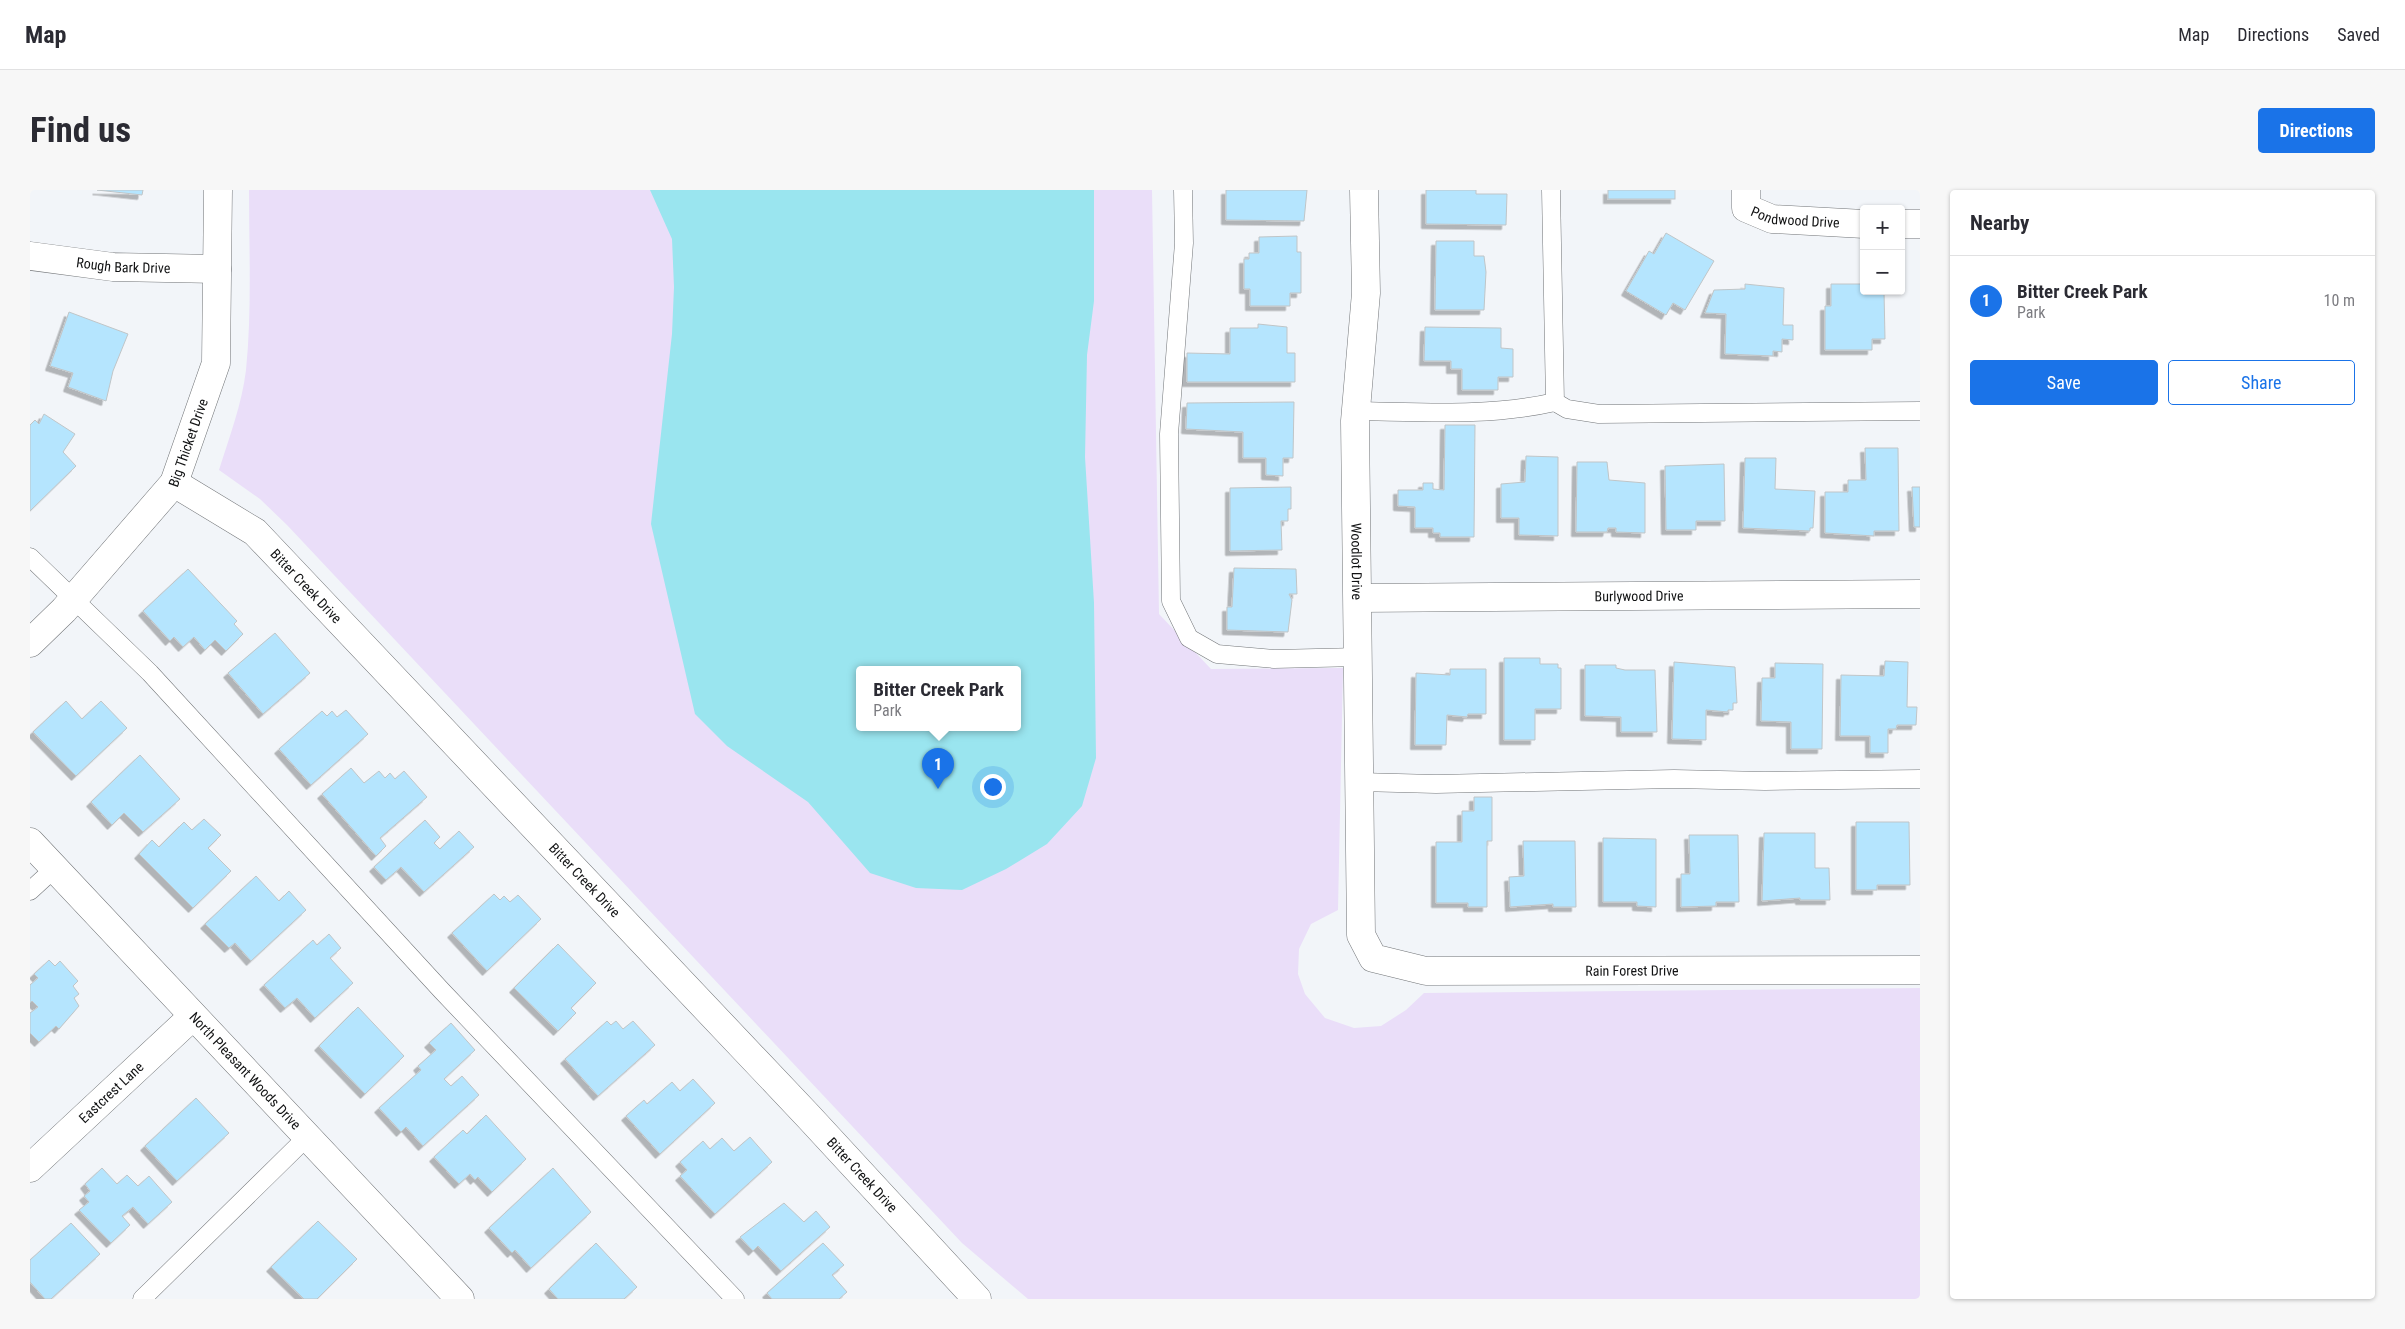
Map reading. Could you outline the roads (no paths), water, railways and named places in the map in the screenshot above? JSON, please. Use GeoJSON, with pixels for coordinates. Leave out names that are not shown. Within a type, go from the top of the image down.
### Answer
{"type":"FeatureCollection","features":[{"type":"Feature","properties":{"kind":"street","name":"Big Thicket Drive"},"geometry":{"type":"LineString","coordinates":[[30,642],[72,600],[174,484],[216,364],[218,190]]}},
{"type":"Feature","properties":{"kind":"street","name":"Woodlot Drive"},"geometry":{"type":"LineString","coordinates":[[1360,935],[1356,411],[1366,293],[1364,190]]}},
{"type":"Feature","properties":{"kind":"street","name":"Pondwood Drive"},"geometry":{"type":"LineString","coordinates":[[1746,190],[1746,208],[1772,219],[1860,224]]}},
{"type":"Feature","properties":{"kind":"street"},"geometry":{"type":"LineString","coordinates":[[1905,224],[1920,224]]}},
{"type":"Feature","properties":{"kind":"street","name":"Rough Bark Drive"},"geometry":{"type":"LineString","coordinates":[[30,256],[113,267],[217,269]]}},
{"type":"Feature","properties":{"kind":"street","name":"Bitter Creek Drive"},"geometry":{"type":"LineString","coordinates":[[174,484],[255,532],[808,1116],[977,1299]]}},
{"type":"Feature","properties":{"kind":"street","name":"Burlywood Drive"},"geometry":{"type":"LineString","coordinates":[[1358,598],[1920,594]]}},
{"type":"Feature","properties":{"kind":"street","name":"North Pleasant Woods Drive"},"geometry":{"type":"LineString","coordinates":[[30,842],[307,1137],[445,1294]]}},
{"type":"Feature","properties":{"kind":"street","name":"Rain Forest Drive"},"geometry":{"type":"LineString","coordinates":[[1360,935],[1373,958],[1426,971],[1920,970]]}},
{"type":"Feature","properties":{"kind":"street","name":"Eastcrest Lane"},"geometry":{"type":"LineString","coordinates":[[30,1168],[193,1016]]}},
{"type":"Feature","properties":{"kind":"lane"},"geometry":{"type":"LineString","coordinates":[[1183,190],[1183,253],[1170,434],[1171,601],[1189,638],[1218,654],[1274,659],[1359,657]]}},
{"type":"Feature","properties":{"kind":"lane"},"geometry":{"type":"LineString","coordinates":[[1552,190],[1555,402]]}},
{"type":"Feature","properties":{"kind":"lane"},"geometry":{"type":"LineString","coordinates":[[1356,411],[1519,410],[1555,402],[1567,409],[1598,414],[1920,412]]}},
{"type":"Feature","properties":{"kind":"lane"},"geometry":{"type":"LineString","coordinates":[[30,557],[72,600],[150,673],[449,998],[735,1299]]}},
{"type":"Feature","properties":{"kind":"lane"},"geometry":{"type":"LineString","coordinates":[[1360,782],[1436,784],[1674,779],[1765,781],[1920,779]]}},
{"type":"Feature","properties":{"kind":"lane"},"geometry":{"type":"LineString","coordinates":[[30,891],[55,868]]}},
{"type":"Feature","properties":{"kind":"lane"},"geometry":{"type":"LineString","coordinates":[[142,1299],[307,1137]]}},
{"type":"Feature","properties":{"kind":"water"},"geometry":{"type":"Polygon","coordinates":[[[650,190],[1094,190],[1094,301],[1087,355],[1085,457],[1094,603],[1096,758],[1082,806],[1047,844],[1006,869],[962,890],[916,888],[870,873],[808,802],[727,746],[695,714],[651,524],[672,334],[674,287],[672,239],[650,190]]]}},
{"type":"Feature","properties":{"kind":"place","name":"Bitter Creek Park"},"geometry":{"type":"Point","coordinates":[938,789]}}]}
